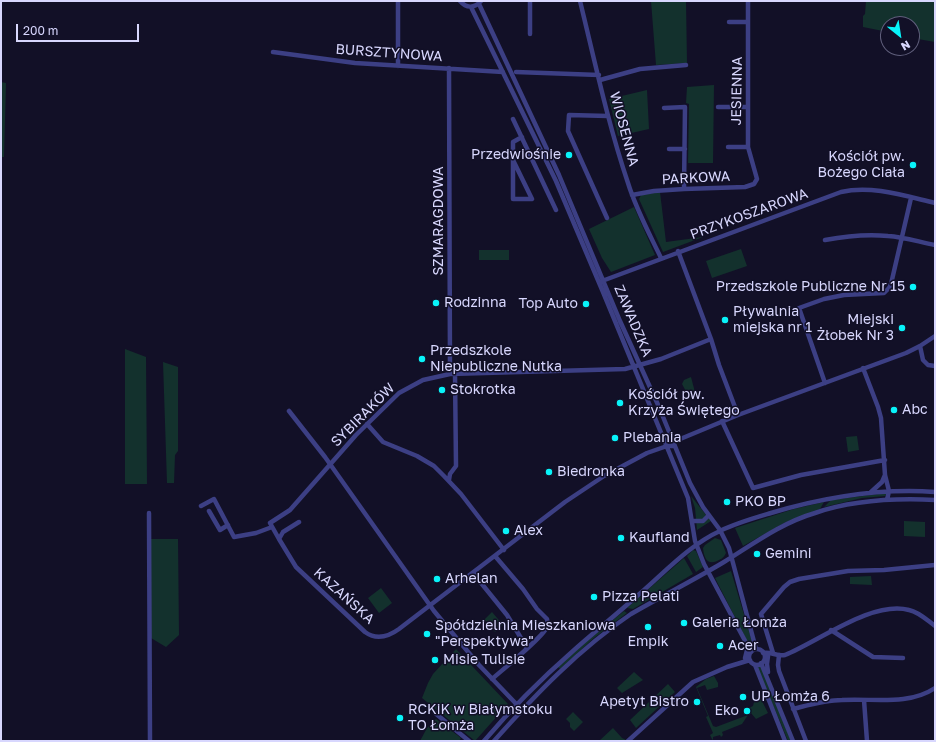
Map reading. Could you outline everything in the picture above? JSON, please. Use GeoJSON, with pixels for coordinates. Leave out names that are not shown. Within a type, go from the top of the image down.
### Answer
{"type":"FeatureCollection","features":[{"type":"Feature","properties":{"kind":"street"},"geometry":{"type":"LineString","coordinates":[[398,1],[398,66]]}},
{"type":"Feature","properties":{"kind":"street"},"geometry":{"type":"LineString","coordinates":[[460,1],[463,5],[471,7],[480,2]]}},
{"type":"Feature","properties":{"kind":"street"},"geometry":{"type":"LineString","coordinates":[[530,1],[530,34]]}},
{"type":"Feature","properties":{"kind":"street","name":"WIOSENNA"},"geometry":{"type":"LineString","coordinates":[[580,1],[615,143],[632,195],[661,258]]}},
{"type":"Feature","properties":{"kind":"street","name":"JESIENNA"},"geometry":{"type":"LineString","coordinates":[[748,1],[748,147],[756,179]]}},
{"type":"Feature","properties":{"kind":"street","name":"ZAWADZKA"},"geometry":{"type":"LineString","coordinates":[[480,2],[559,176],[698,499],[725,538],[732,556],[756,650]]}},
{"type":"Feature","properties":{"kind":"street","name":"ZAWADZKA"},"geometry":{"type":"LineString","coordinates":[[471,7],[556,181],[688,498],[696,545],[707,571],[720,591],[748,646],[749,656],[755,665]]}},
{"type":"Feature","properties":{"kind":"street"},"geometry":{"type":"LineString","coordinates":[[729,22],[748,22]]}},
{"type":"Feature","properties":{"kind":"street","name":"BURSZTYNOWA"},"geometry":{"type":"LineString","coordinates":[[273,52],[355,63],[503,72]]}},
{"type":"Feature","properties":{"kind":"street"},"geometry":{"type":"LineString","coordinates":[[516,72],[599,78],[640,68],[686,65]]}},
{"type":"Feature","properties":{"kind":"street","name":"SZMARAGDOWA"},"geometry":{"type":"LineString","coordinates":[[449,68],[452,374],[456,466],[450,474],[449,480]]}},
{"type":"Feature","properties":{"kind":"street"},"geometry":{"type":"LineString","coordinates":[[718,107],[748,106]]}},
{"type":"Feature","properties":{"kind":"street"},"geometry":{"type":"LineString","coordinates":[[664,108],[685,107],[684,189]]}},
{"type":"Feature","properties":{"kind":"street"},"geometry":{"type":"LineString","coordinates":[[607,218],[568,131],[569,115],[608,116]]}},
{"type":"Feature","properties":{"kind":"street"},"geometry":{"type":"LineString","coordinates":[[513,119],[556,210]]}},
{"type":"Feature","properties":{"kind":"street"},"geometry":{"type":"LineString","coordinates":[[513,160],[532,199],[513,199],[513,160],[513,142],[522,137]]}},
{"type":"Feature","properties":{"kind":"street"},"geometry":{"type":"LineString","coordinates":[[728,147],[748,147]]}},
{"type":"Feature","properties":{"kind":"street"},"geometry":{"type":"LineString","coordinates":[[669,149],[685,149]]}},
{"type":"Feature","properties":{"kind":"street","name":"PARKOWA"},"geometry":{"type":"LineString","coordinates":[[632,195],[684,189],[745,187],[754,184],[756,179]]}},
{"type":"Feature","properties":{"kind":"street","name":"PRZYKOSZAROWA"},"geometry":{"type":"LineString","coordinates":[[599,282],[678,251],[841,192],[870,190],[935,203]]}},
{"type":"Feature","properties":{"kind":"street"},"geometry":{"type":"LineString","coordinates":[[825,382],[799,308],[824,299],[844,295],[886,292],[891,284],[911,198]]}},
{"type":"Feature","properties":{"kind":"street"},"geometry":{"type":"LineString","coordinates":[[825,240],[868,235],[901,237],[935,245]]}},
{"type":"Feature","properties":{"kind":"street"},"geometry":{"type":"LineString","coordinates":[[678,251],[711,339],[718,365],[738,415]]}},
{"type":"Feature","properties":{"kind":"street"},"geometry":{"type":"LineString","coordinates":[[667,446],[722,421],[906,353],[935,336]]}},
{"type":"Feature","properties":{"kind":"street","name":"SYBIRAKÓW"},"geometry":{"type":"LineString","coordinates":[[228,525],[234,538],[256,533],[271,525],[301,499],[366,424],[399,393],[428,378],[452,374],[616,369],[634,367],[662,359],[711,339]]}},
{"type":"Feature","properties":{"kind":"street"},"geometry":{"type":"LineString","coordinates":[[920,346],[922,360],[928,365],[935,366]]}},
{"type":"Feature","properties":{"kind":"street"},"geometry":{"type":"LineString","coordinates":[[863,368],[880,412],[885,475],[889,491],[887,500]]}},
{"type":"Feature","properties":{"kind":"street"},"geometry":{"type":"LineString","coordinates":[[648,401],[655,398]]}},
{"type":"Feature","properties":{"kind":"street"},"geometry":{"type":"LineString","coordinates":[[652,410],[659,407]]}},
{"type":"Feature","properties":{"kind":"street"},"geometry":{"type":"LineString","coordinates":[[289,411],[330,464],[430,605],[467,652],[522,710]]}},
{"type":"Feature","properties":{"kind":"street"},"geometry":{"type":"LineString","coordinates":[[722,421],[753,488],[801,475],[885,460]]}},
{"type":"Feature","properties":{"kind":"street"},"geometry":{"type":"LineString","coordinates":[[366,424],[383,442],[418,456],[434,466],[461,494],[504,550]]}},
{"type":"Feature","properties":{"kind":"street","name":"KAZAŃSKA"},"geometry":{"type":"LineString","coordinates":[[271,525],[296,567],[362,629],[370,635],[381,636],[391,634],[504,550],[565,502],[604,476],[644,455],[667,446]]}},
{"type":"Feature","properties":{"kind":"street"},"geometry":{"type":"LineString","coordinates":[[444,476],[450,474]]}},
{"type":"Feature","properties":{"kind":"street"},"geometry":{"type":"LineString","coordinates":[[870,492],[879,485],[885,475]]}},
{"type":"Feature","properties":{"kind":"street"},"geometry":{"type":"LineString","coordinates":[[484,741],[516,705],[573,650],[696,545],[720,530],[807,503],[870,492],[935,492]]}},
{"type":"Feature","properties":{"kind":"street"},"geometry":{"type":"LineString","coordinates":[[201,506],[214,499],[228,525],[220,530],[209,511]]}},
{"type":"Feature","properties":{"kind":"street"},"geometry":{"type":"LineString","coordinates":[[494,741],[522,710],[572,661],[619,621],[779,528],[808,515],[840,506],[887,500],[935,500]]}},
{"type":"Feature","properties":{"kind":"street"},"geometry":{"type":"LineString","coordinates":[[149,513],[150,741]]}},
{"type":"Feature","properties":{"kind":"street"},"geometry":{"type":"LineString","coordinates":[[692,521],[703,521],[709,515]]}},
{"type":"Feature","properties":{"kind":"street"},"geometry":{"type":"LineString","coordinates":[[279,539],[281,534],[299,522]]}},
{"type":"Feature","properties":{"kind":"street"},"geometry":{"type":"LineString","coordinates":[[492,679],[525,651],[547,629],[548,625],[548,620],[537,609],[521,586],[495,556]]}},
{"type":"Feature","properties":{"kind":"street"},"geometry":{"type":"LineString","coordinates":[[768,677],[767,655],[761,614],[790,582],[834,572],[935,565]]}},
{"type":"Feature","properties":{"kind":"street"},"geometry":{"type":"LineString","coordinates":[[473,573],[509,617],[527,648]]}},
{"type":"Feature","properties":{"kind":"street"},"geometry":{"type":"LineString","coordinates":[[628,741],[689,684],[703,676],[732,665],[749,656],[756,650],[767,655],[779,655],[792,652],[831,630],[872,613],[898,609],[905,609],[915,612],[935,626]]}},
{"type":"Feature","properties":{"kind":"street"},"geometry":{"type":"LineString","coordinates":[[831,630],[871,656],[880,658],[903,658]]}},
{"type":"Feature","properties":{"kind":"street"},"geometry":{"type":"LineString","coordinates":[[748,646],[749,656]]}},
{"type":"Feature","properties":{"kind":"street"},"geometry":{"type":"LineString","coordinates":[[767,655],[761,663],[755,665],[785,741]]}},
{"type":"Feature","properties":{"kind":"street"},"geometry":{"type":"LineString","coordinates":[[779,655],[779,670],[806,741]]}},
{"type":"Feature","properties":{"kind":"street"},"geometry":{"type":"LineString","coordinates":[[761,663],[793,741]]}},
{"type":"Feature","properties":{"kind":"street"},"geometry":{"type":"LineString","coordinates":[[793,709],[830,700],[914,698],[935,688]]}},
{"type":"Feature","properties":{"kind":"street"},"geometry":{"type":"LineString","coordinates":[[864,700],[867,741]]}},
{"type":"Feature","properties":{"kind":"street"},"geometry":{"type":"LineString","coordinates":[[435,713],[469,741]]}},
{"type":"Feature","properties":{"kind":"green space"},"geometry":{"type":"Polygon","coordinates":[[[651,1],[686,1],[687,63],[656,65],[651,1]]]}},
{"type":"Feature","properties":{"kind":"green space"},"geometry":{"type":"Polygon","coordinates":[[[866,1],[935,1],[935,42],[920,39],[920,16],[880,16],[880,30],[863,27],[863,16],[865,14],[866,1]]]}},
{"type":"Feature","properties":{"kind":"green space"},"geometry":{"type":"Polygon","coordinates":[[[1,82],[6,83],[4,157],[1,157],[1,82]]]}},
{"type":"Feature","properties":{"kind":"green space"},"geometry":{"type":"Polygon","coordinates":[[[714,85],[713,163],[688,163],[689,104],[686,103],[687,87],[714,85]]]}},
{"type":"Feature","properties":{"kind":"green space"},"geometry":{"type":"Polygon","coordinates":[[[647,90],[649,129],[618,136],[609,99],[647,90]]]}},
{"type":"Feature","properties":{"kind":"green space"},"geometry":{"type":"Polygon","coordinates":[[[660,192],[666,242],[703,237],[663,252],[639,199],[641,195],[660,192]]]}},
{"type":"Feature","properties":{"kind":"green space"},"geometry":{"type":"Polygon","coordinates":[[[634,207],[655,255],[611,272],[602,258],[589,229],[634,207]]]}},
{"type":"Feature","properties":{"kind":"green space"},"geometry":{"type":"Polygon","coordinates":[[[741,249],[747,266],[712,278],[706,261],[741,249]]]}},
{"type":"Feature","properties":{"kind":"green space"},"geometry":{"type":"Polygon","coordinates":[[[479,250],[509,250],[509,260],[479,260],[479,250]]]}},
{"type":"Feature","properties":{"kind":"green space"},"geometry":{"type":"Polygon","coordinates":[[[125,349],[146,357],[147,484],[125,484],[125,349]]]}},
{"type":"Feature","properties":{"kind":"green space"},"geometry":{"type":"Polygon","coordinates":[[[163,362],[178,367],[178,451],[175,455],[174,483],[167,483],[163,362]]]}},
{"type":"Feature","properties":{"kind":"green space"},"geometry":{"type":"Polygon","coordinates":[[[691,377],[696,396],[689,397],[682,384],[684,380],[691,377]]]}},
{"type":"Feature","properties":{"kind":"green space"},"geometry":{"type":"Polygon","coordinates":[[[857,436],[859,450],[848,452],[846,437],[857,436]]]}},
{"type":"Feature","properties":{"kind":"green space"},"geometry":{"type":"Polygon","coordinates":[[[887,493],[885,496],[862,498],[824,507],[831,500],[887,493]]]}},
{"type":"Feature","properties":{"kind":"green space"},"geometry":{"type":"Polygon","coordinates":[[[691,496],[711,521],[697,530],[695,508],[691,496]]]}},
{"type":"Feature","properties":{"kind":"green space"},"geometry":{"type":"Polygon","coordinates":[[[824,502],[820,509],[786,522],[743,546],[735,528],[794,509],[824,502]]]}},
{"type":"Feature","properties":{"kind":"green space"},"geometry":{"type":"Polygon","coordinates":[[[904,521],[925,522],[925,537],[904,536],[904,521]]]}},
{"type":"Feature","properties":{"kind":"green space"},"geometry":{"type":"Polygon","coordinates":[[[715,538],[721,540],[726,553],[715,562],[709,562],[704,555],[703,548],[715,538]]]}},
{"type":"Feature","properties":{"kind":"green space"},"geometry":{"type":"Polygon","coordinates":[[[151,539],[178,539],[179,635],[166,647],[151,638],[151,539]]]}},
{"type":"Feature","properties":{"kind":"green space"},"geometry":{"type":"Polygon","coordinates":[[[693,550],[696,551],[703,567],[696,572],[687,556],[693,550]]]}},
{"type":"Feature","properties":{"kind":"green space"},"geometry":{"type":"Polygon","coordinates":[[[684,558],[693,574],[633,609],[627,608],[684,558]]]}},
{"type":"Feature","properties":{"kind":"green space"},"geometry":{"type":"Polygon","coordinates":[[[731,571],[754,648],[753,649],[747,641],[715,578],[731,571]]]}},
{"type":"Feature","properties":{"kind":"green space"},"geometry":{"type":"Polygon","coordinates":[[[871,576],[872,585],[850,584],[850,577],[871,576]]]}},
{"type":"Feature","properties":{"kind":"green space"},"geometry":{"type":"Polygon","coordinates":[[[381,588],[392,603],[379,613],[368,598],[381,588]]]}},
{"type":"Feature","properties":{"kind":"green space"},"geometry":{"type":"Polygon","coordinates":[[[624,611],[627,613],[594,638],[560,669],[558,667],[586,642],[624,611]]]}},
{"type":"Feature","properties":{"kind":"green space"},"geometry":{"type":"Polygon","coordinates":[[[492,612],[503,625],[495,632],[484,620],[492,612]]]}},
{"type":"Feature","properties":{"kind":"green space"},"geometry":{"type":"Polygon","coordinates":[[[456,649],[508,704],[475,741],[422,698],[433,674],[456,649]]]}},
{"type":"Feature","properties":{"kind":"green space"},"geometry":{"type":"Polygon","coordinates":[[[761,666],[791,741],[788,741],[757,667],[761,666]]]}},
{"type":"Feature","properties":{"kind":"green space"},"geometry":{"type":"Polygon","coordinates":[[[634,672],[643,680],[622,693],[617,688],[634,672]]]}},
{"type":"Feature","properties":{"kind":"green space"},"geometry":{"type":"Polygon","coordinates":[[[714,676],[718,683],[718,687],[707,690],[705,685],[697,688],[713,726],[716,727],[748,715],[742,724],[722,732],[723,735],[721,737],[720,735],[713,737],[713,740],[710,735],[713,733],[706,717],[708,716],[696,687],[706,679],[714,676]]]}},
{"type":"Feature","properties":{"kind":"green space"},"geometry":{"type":"Polygon","coordinates":[[[668,684],[675,692],[636,728],[630,720],[668,684]]]}},
{"type":"Feature","properties":{"kind":"green space"},"geometry":{"type":"Polygon","coordinates":[[[761,699],[768,713],[756,719],[749,708],[753,706],[754,702],[761,699]]]}},
{"type":"Feature","properties":{"kind":"green space"},"geometry":{"type":"Polygon","coordinates":[[[573,712],[583,722],[574,731],[566,719],[573,712]]]}},
{"type":"Feature","properties":{"kind":"green space"},"geometry":{"type":"Polygon","coordinates":[[[436,719],[461,738],[459,741],[420,741],[427,728],[436,719]]]}},
{"type":"Feature","properties":{"kind":"green space"},"geometry":{"type":"Polygon","coordinates":[[[613,728],[622,738],[626,740],[599,741],[613,728]]]}},
{"type":"Feature","properties":{"kind":"place","name":"Przedwiośnie"},"geometry":{"type":"Point","coordinates":[569,155]}},
{"type":"Feature","properties":{"kind":"place","name":"Kościół pw. Bożego Ciała"},"geometry":{"type":"Point","coordinates":[913,165]}},
{"type":"Feature","properties":{"kind":"place","name":"Przedszkole Publiczne Nr 15"},"geometry":{"type":"Point","coordinates":[913,287]}},
{"type":"Feature","properties":{"kind":"place","name":"Rodzinna"},"geometry":{"type":"Point","coordinates":[436,303]}},
{"type":"Feature","properties":{"kind":"place","name":"Top Auto"},"geometry":{"type":"Point","coordinates":[586,304]}},
{"type":"Feature","properties":{"kind":"place","name":"Pływalnia miejska nr 1"},"geometry":{"type":"Point","coordinates":[725,320]}},
{"type":"Feature","properties":{"kind":"place","name":"Miejski Żłobek Nr 3"},"geometry":{"type":"Point","coordinates":[902,328]}},
{"type":"Feature","properties":{"kind":"place","name":"Przedszkole Niepubliczne Nutka"},"geometry":{"type":"Point","coordinates":[422,359]}},
{"type":"Feature","properties":{"kind":"place","name":"Stokrotka"},"geometry":{"type":"Point","coordinates":[442,390]}},
{"type":"Feature","properties":{"kind":"place","name":"Kościół pw. Krzyża Świętego"},"geometry":{"type":"Point","coordinates":[620,403]}},
{"type":"Feature","properties":{"kind":"place","name":"Abc"},"geometry":{"type":"Point","coordinates":[894,410]}},
{"type":"Feature","properties":{"kind":"place","name":"Plebania"},"geometry":{"type":"Point","coordinates":[615,438]}},
{"type":"Feature","properties":{"kind":"place","name":"Biedronka"},"geometry":{"type":"Point","coordinates":[549,472]}},
{"type":"Feature","properties":{"kind":"place","name":"PKO BP"},"geometry":{"type":"Point","coordinates":[727,502]}},
{"type":"Feature","properties":{"kind":"place","name":"Alex"},"geometry":{"type":"Point","coordinates":[506,531]}},
{"type":"Feature","properties":{"kind":"place","name":"Kaufland"},"geometry":{"type":"Point","coordinates":[621,538]}},
{"type":"Feature","properties":{"kind":"place","name":"Gemini"},"geometry":{"type":"Point","coordinates":[757,554]}},
{"type":"Feature","properties":{"kind":"place","name":"Arhelan"},"geometry":{"type":"Point","coordinates":[437,579]}},
{"type":"Feature","properties":{"kind":"place","name":"Pizza Pelati"},"geometry":{"type":"Point","coordinates":[594,597]}},
{"type":"Feature","properties":{"kind":"place","name":"Galeria Łomża"},"geometry":{"type":"Point","coordinates":[684,623]}},
{"type":"Feature","properties":{"kind":"place","name":"Empik"},"geometry":{"type":"Point","coordinates":[648,627]}},
{"type":"Feature","properties":{"kind":"place","name":"Spółdzielnia Mieszkaniowa \"Perspektywa\""},"geometry":{"type":"Point","coordinates":[427,634]}},
{"type":"Feature","properties":{"kind":"place","name":"Acer"},"geometry":{"type":"Point","coordinates":[720,646]}},
{"type":"Feature","properties":{"kind":"place","name":"Misie Tulisie"},"geometry":{"type":"Point","coordinates":[435,660]}},
{"type":"Feature","properties":{"kind":"place","name":"UP Łomża 6"},"geometry":{"type":"Point","coordinates":[743,697]}},
{"type":"Feature","properties":{"kind":"place","name":"Apetyt Bistro"},"geometry":{"type":"Point","coordinates":[697,702]}},
{"type":"Feature","properties":{"kind":"place","name":"Eko"},"geometry":{"type":"Point","coordinates":[747,711]}},
{"type":"Feature","properties":{"kind":"place","name":"RCKiK w Białymstoku TO Łomża"},"geometry":{"type":"Point","coordinates":[400,718]}}]}
